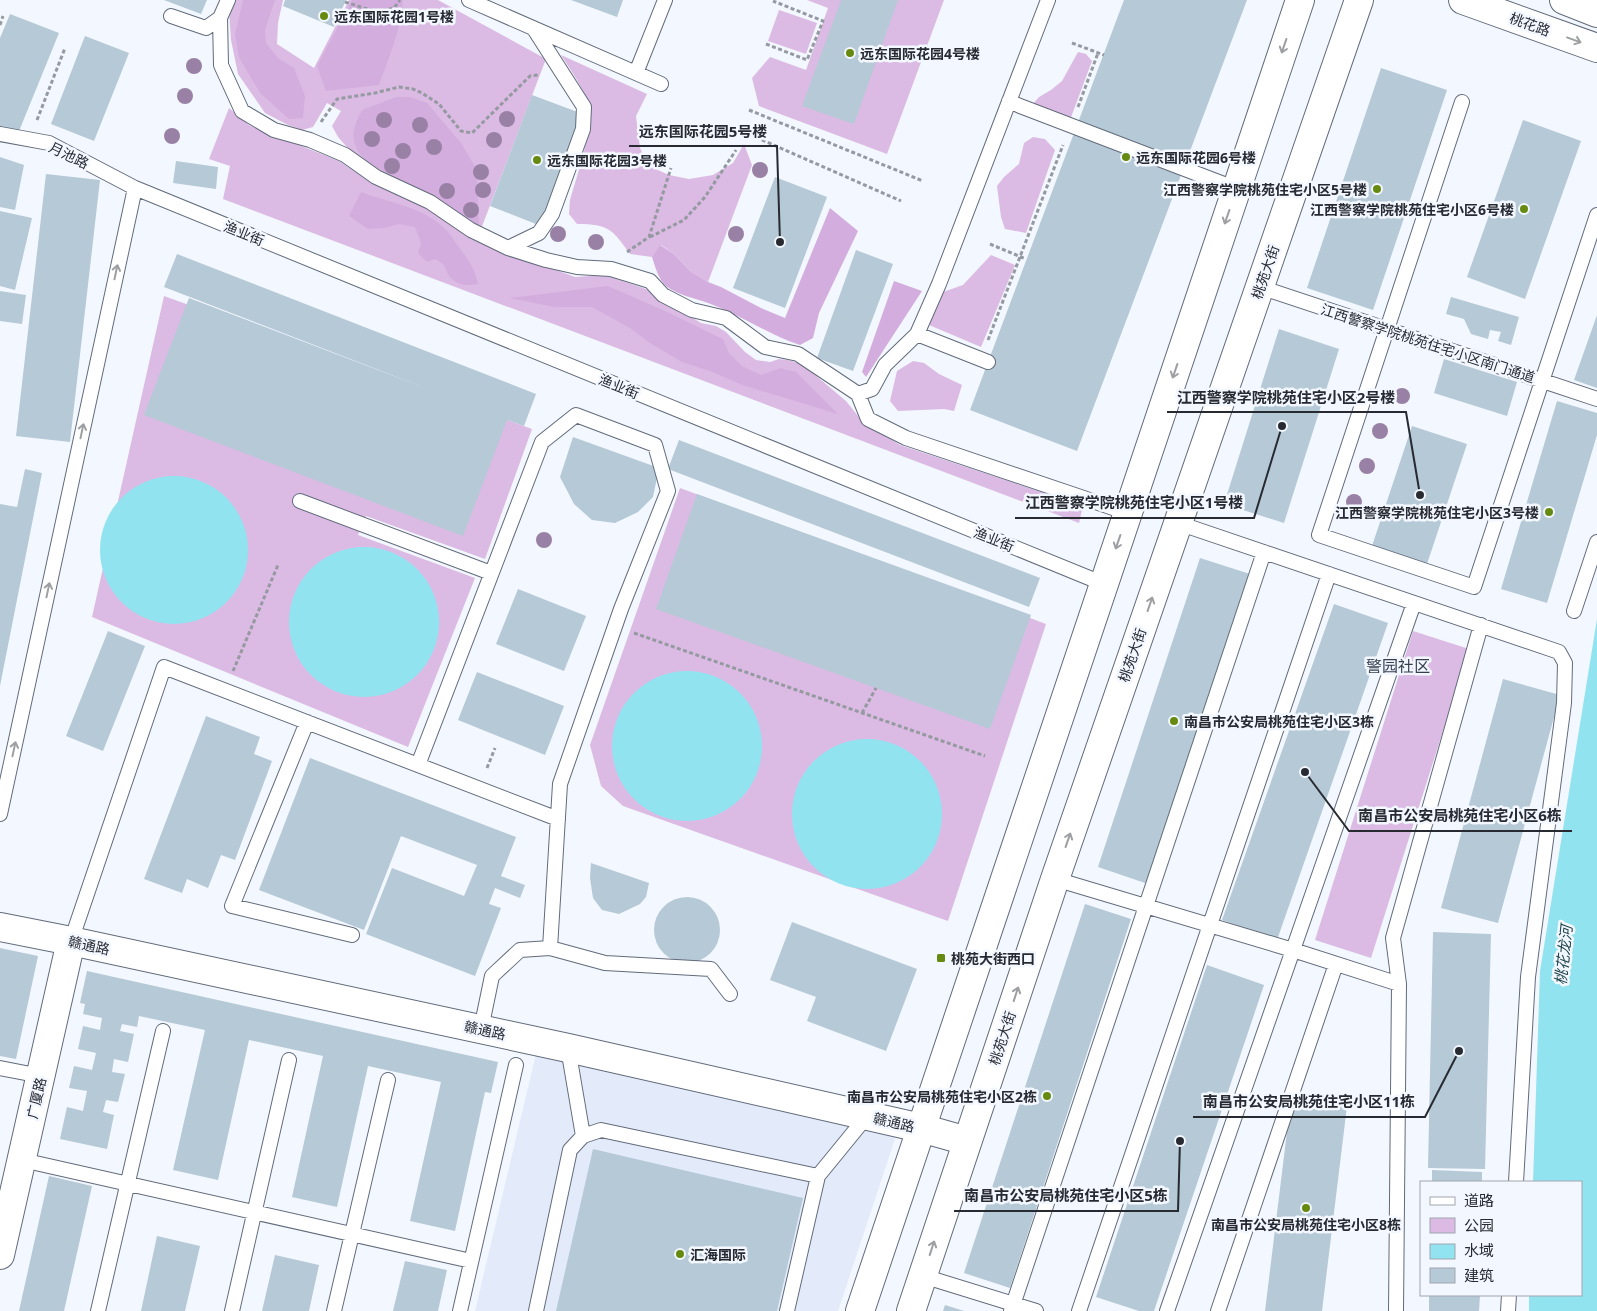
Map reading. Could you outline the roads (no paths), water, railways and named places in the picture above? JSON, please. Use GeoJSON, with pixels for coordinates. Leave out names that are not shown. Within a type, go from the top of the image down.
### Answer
{"type":"FeatureCollection","features":[{"type":"Feature","properties":{"kind":"main road"},"geometry":{"type":"LineString","coordinates":[[860,1311],[1300,0]]}},
{"type":"Feature","properties":{"kind":"main road","name":"桃苑大街"},"geometry":{"type":"LineString","coordinates":[[911,1311],[1055,879],[1359,0]]}},
{"type":"Feature","properties":{"kind":"main road","name":"桃花路"},"geometry":{"type":"LineString","coordinates":[[1463,0],[1597,48]]}},
{"type":"Feature","properties":{"kind":"main road"},"geometry":{"type":"LineString","coordinates":[[1564,0],[1597,13]]}},
{"type":"Feature","properties":{"kind":"main road","name":"赣通路"},"geometry":{"type":"LineString","coordinates":[[0,927],[568,1048],[921,1128],[967,1141]]}},
{"type":"Feature","properties":{"kind":"main road","name":"广厦路"},"geometry":{"type":"LineString","coordinates":[[0,1255],[71,941]]}},
{"type":"Feature","properties":{"kind":"lane"},"geometry":{"type":"LineString","coordinates":[[228,0],[220,18],[221,65],[242,111],[274,130],[310,140],[345,155],[376,177],[430,202],[471,230],[508,248],[577,267],[604,268],[650,281],[663,295],[692,310],[726,318],[765,347],[798,354],[858,394],[868,419],[906,438],[1128,513]]}},
{"type":"Feature","properties":{"kind":"lane"},"geometry":{"type":"LineString","coordinates":[[469,0],[661,84]]}},
{"type":"Feature","properties":{"kind":"lane"},"geometry":{"type":"LineString","coordinates":[[636,73],[665,0]]}},
{"type":"Feature","properties":{"kind":"lane"},"geometry":{"type":"LineString","coordinates":[[858,394],[872,388],[885,365],[917,334],[1048,0]]}},
{"type":"Feature","properties":{"kind":"lane"},"geometry":{"type":"LineString","coordinates":[[171,16],[206,28],[220,18]]}},
{"type":"Feature","properties":{"kind":"lane"},"geometry":{"type":"LineString","coordinates":[[508,248],[539,233],[552,214],[583,129],[584,107],[534,29]]}},
{"type":"Feature","properties":{"kind":"lane"},"geometry":{"type":"LineString","coordinates":[[1009,101],[1236,189]]}},
{"type":"Feature","properties":{"kind":"lane"},"geometry":{"type":"LineString","coordinates":[[1462,102],[1320,535],[1474,586],[1597,215]]}},
{"type":"Feature","properties":{"kind":"lane","name":"月池路"},"geometry":{"type":"LineString","coordinates":[[0,134],[48,143],[135,188]]}},
{"type":"Feature","properties":{"kind":"lane"},"geometry":{"type":"LineString","coordinates":[[0,814],[135,188]]}},
{"type":"Feature","properties":{"kind":"lane","name":"渔业街"},"geometry":{"type":"LineString","coordinates":[[135,188],[1104,584]]}},
{"type":"Feature","properties":{"kind":"lane","name":"江西警察学院桃苑住宅小区南门通道"},"geometry":{"type":"LineString","coordinates":[[1260,287],[1597,399]]}},
{"type":"Feature","properties":{"kind":"lane"},"geometry":{"type":"LineString","coordinates":[[917,334],[984,361]]}},
{"type":"Feature","properties":{"kind":"lane"},"geometry":{"type":"LineString","coordinates":[[418,765],[542,442],[576,415],[655,445],[668,491],[615,626],[560,784],[550,948]]}},
{"type":"Feature","properties":{"kind":"lane"},"geometry":{"type":"LineString","coordinates":[[300,502],[491,573]]}},
{"type":"Feature","properties":{"kind":"lane"},"geometry":{"type":"LineString","coordinates":[[1178,523],[1559,652],[1565,663],[1564,703],[1528,977],[1516,1181]]}},
{"type":"Feature","properties":{"kind":"lane"},"geometry":{"type":"LineString","coordinates":[[1574,611],[1597,542]]}},
{"type":"Feature","properties":{"kind":"lane"},"geometry":{"type":"LineString","coordinates":[[1012,1307],[1264,552]]}},
{"type":"Feature","properties":{"kind":"lane"},"geometry":{"type":"LineString","coordinates":[[1079,1311],[1329,574]]}},
{"type":"Feature","properties":{"kind":"lane"},"geometry":{"type":"LineString","coordinates":[[1167,1311],[1414,603]]}},
{"type":"Feature","properties":{"kind":"lane"},"geometry":{"type":"LineString","coordinates":[[1396,1311],[1399,984],[1393,938],[1481,625]]}},
{"type":"Feature","properties":{"kind":"lane"},"geometry":{"type":"LineString","coordinates":[[71,941],[164,667],[558,819]]}},
{"type":"Feature","properties":{"kind":"lane"},"geometry":{"type":"LineString","coordinates":[[307,722],[232,906],[352,935]]}},
{"type":"Feature","properties":{"kind":"lane"},"geometry":{"type":"LineString","coordinates":[[1055,879],[1293,950],[1399,984]]}},
{"type":"Feature","properties":{"kind":"lane"},"geometry":{"type":"LineString","coordinates":[[480,1029],[492,976],[520,950],[550,948],[605,963],[711,968],[730,994]]}},
{"type":"Feature","properties":{"kind":"lane"},"geometry":{"type":"LineString","coordinates":[[1218,1311],[1336,964]]}},
{"type":"Feature","properties":{"kind":"lane"},"geometry":{"type":"LineString","coordinates":[[98,1311],[163,1031]]}},
{"type":"Feature","properties":{"kind":"lane"},"geometry":{"type":"LineString","coordinates":[[568,1048],[583,1136]]}},
{"type":"Feature","properties":{"kind":"lane"},"geometry":{"type":"LineString","coordinates":[[232,1311],[289,1060]]}},
{"type":"Feature","properties":{"kind":"lane"},"geometry":{"type":"LineString","coordinates":[[460,1311],[516,1065]]}},
{"type":"Feature","properties":{"kind":"lane"},"geometry":{"type":"LineString","coordinates":[[0,1068],[41,1076]]}},
{"type":"Feature","properties":{"kind":"lane"},"geometry":{"type":"LineString","coordinates":[[334,1311],[388,1080]]}},
{"type":"Feature","properties":{"kind":"lane"},"geometry":{"type":"LineString","coordinates":[[787,1311],[818,1176],[867,1116]]}},
{"type":"Feature","properties":{"kind":"lane"},"geometry":{"type":"LineString","coordinates":[[536,1311],[570,1150],[583,1136],[601,1130],[818,1176]]}},
{"type":"Feature","properties":{"kind":"lane"},"geometry":{"type":"LineString","coordinates":[[22,1160],[472,1261]]}},
{"type":"Feature","properties":{"kind":"lane"},"geometry":{"type":"LineString","coordinates":[[923,1276],[1012,1307],[1036,1311]]}},
{"type":"Feature","properties":{"kind":"lane"},"geometry":{"type":"LineString","coordinates":[[1508,1311],[1509,1296]]}},
{"type":"Feature","properties":{"kind":"water"},"geometry":{"type":"Polygon","coordinates":[[[174,476],[189,477],[203,481],[227,497],[243,521],[247,535],[247,565],[243,579],[227,603],[203,619],[189,623],[174,624],[159,623],[145,619],[121,603],[105,579],[101,565],[100,550],[101,535],[105,521],[121,497],[145,481],[159,477],[174,476]]]}},
{"type":"Feature","properties":{"kind":"water"},"geometry":{"type":"Polygon","coordinates":[[[364,547],[393,553],[417,569],[433,593],[439,622],[433,651],[417,675],[393,691],[364,697],[335,691],[311,675],[295,651],[289,622],[295,593],[311,569],[335,553],[364,547]]]}},
{"type":"Feature","properties":{"kind":"water","name":"桃花龙河"},"geometry":{"type":"Polygon","coordinates":[[[1597,619],[1597,1311],[1529,1311],[1529,1296],[1582,1296],[1582,1181],[1533,1181],[1540,971],[1597,619]]]}},
{"type":"Feature","properties":{"kind":"water"},"geometry":{"type":"Polygon","coordinates":[[[687,671],[716,677],[740,693],[756,717],[762,746],[756,775],[740,799],[716,815],[687,821],[658,815],[634,799],[618,775],[612,746],[618,717],[634,693],[658,677],[687,671]]]}},
{"type":"Feature","properties":{"kind":"water"},"geometry":{"type":"Polygon","coordinates":[[[867,739],[896,745],[920,761],[936,785],[942,814],[936,843],[920,867],[896,883],[867,889],[838,883],[814,867],[798,843],[792,814],[798,785],[814,761],[838,745],[867,739]]]}},
{"type":"Feature","properties":{"kind":"place","name":"远东国际花园1号楼"},"geometry":{"type":"Point","coordinates":[324,16]}},
{"type":"Feature","properties":{"kind":"place","name":"远东国际花园4号楼"},"geometry":{"type":"Point","coordinates":[850,53]}},
{"type":"Feature","properties":{"kind":"place","name":"远东国际花园6号楼"},"geometry":{"type":"Point","coordinates":[1126,157]}},
{"type":"Feature","properties":{"kind":"place","name":"远东国际花园3号楼"},"geometry":{"type":"Point","coordinates":[537,160]}},
{"type":"Feature","properties":{"kind":"place","name":"江西警察学院桃苑住宅小区5号楼"},"geometry":{"type":"Point","coordinates":[1377,189]}},
{"type":"Feature","properties":{"kind":"place","name":"江西警察学院桃苑住宅小区6号楼"},"geometry":{"type":"Point","coordinates":[1524,209]}},
{"type":"Feature","properties":{"kind":"place","name":"远东国际花园5号楼"},"geometry":{"type":"Point","coordinates":[780,242]}},
{"type":"Feature","properties":{"kind":"place","name":"江西警察学院桃苑住宅小区1号楼"},"geometry":{"type":"Point","coordinates":[1282,426]}},
{"type":"Feature","properties":{"kind":"place","name":"江西警察学院桃苑住宅小区2号楼"},"geometry":{"type":"Point","coordinates":[1420,495]}},
{"type":"Feature","properties":{"kind":"place","name":"江西警察学院桃苑住宅小区3号楼"},"geometry":{"type":"Point","coordinates":[1549,512]}},
{"type":"Feature","properties":{"kind":"place","name":"南昌市公安局桃苑住宅小区3栋"},"geometry":{"type":"Point","coordinates":[1174,721]}},
{"type":"Feature","properties":{"kind":"place","name":"南昌市公安局桃苑住宅小区6栋"},"geometry":{"type":"Point","coordinates":[1305,772]}},
{"type":"Feature","properties":{"kind":"place","name":"桃苑大街西口"},"geometry":{"type":"Point","coordinates":[941,958]}},
{"type":"Feature","properties":{"kind":"place","name":"南昌市公安局桃苑住宅小区11栋"},"geometry":{"type":"Point","coordinates":[1459,1051]}},
{"type":"Feature","properties":{"kind":"place","name":"南昌市公安局桃苑住宅小区2栋"},"geometry":{"type":"Point","coordinates":[1047,1096]}},
{"type":"Feature","properties":{"kind":"place","name":"南昌市公安局桃苑住宅小区5栋"},"geometry":{"type":"Point","coordinates":[1180,1141]}},
{"type":"Feature","properties":{"kind":"place","name":"南昌市公安局桃苑住宅小区8栋"},"geometry":{"type":"Point","coordinates":[1306,1208]}},
{"type":"Feature","properties":{"kind":"place","name":"汇海国际"},"geometry":{"type":"Point","coordinates":[680,1254]}},
{"type":"Feature","properties":{"kind":"district","name":"警园社区"},"geometry":{"type":"Point","coordinates":[1398,666]}}]}
